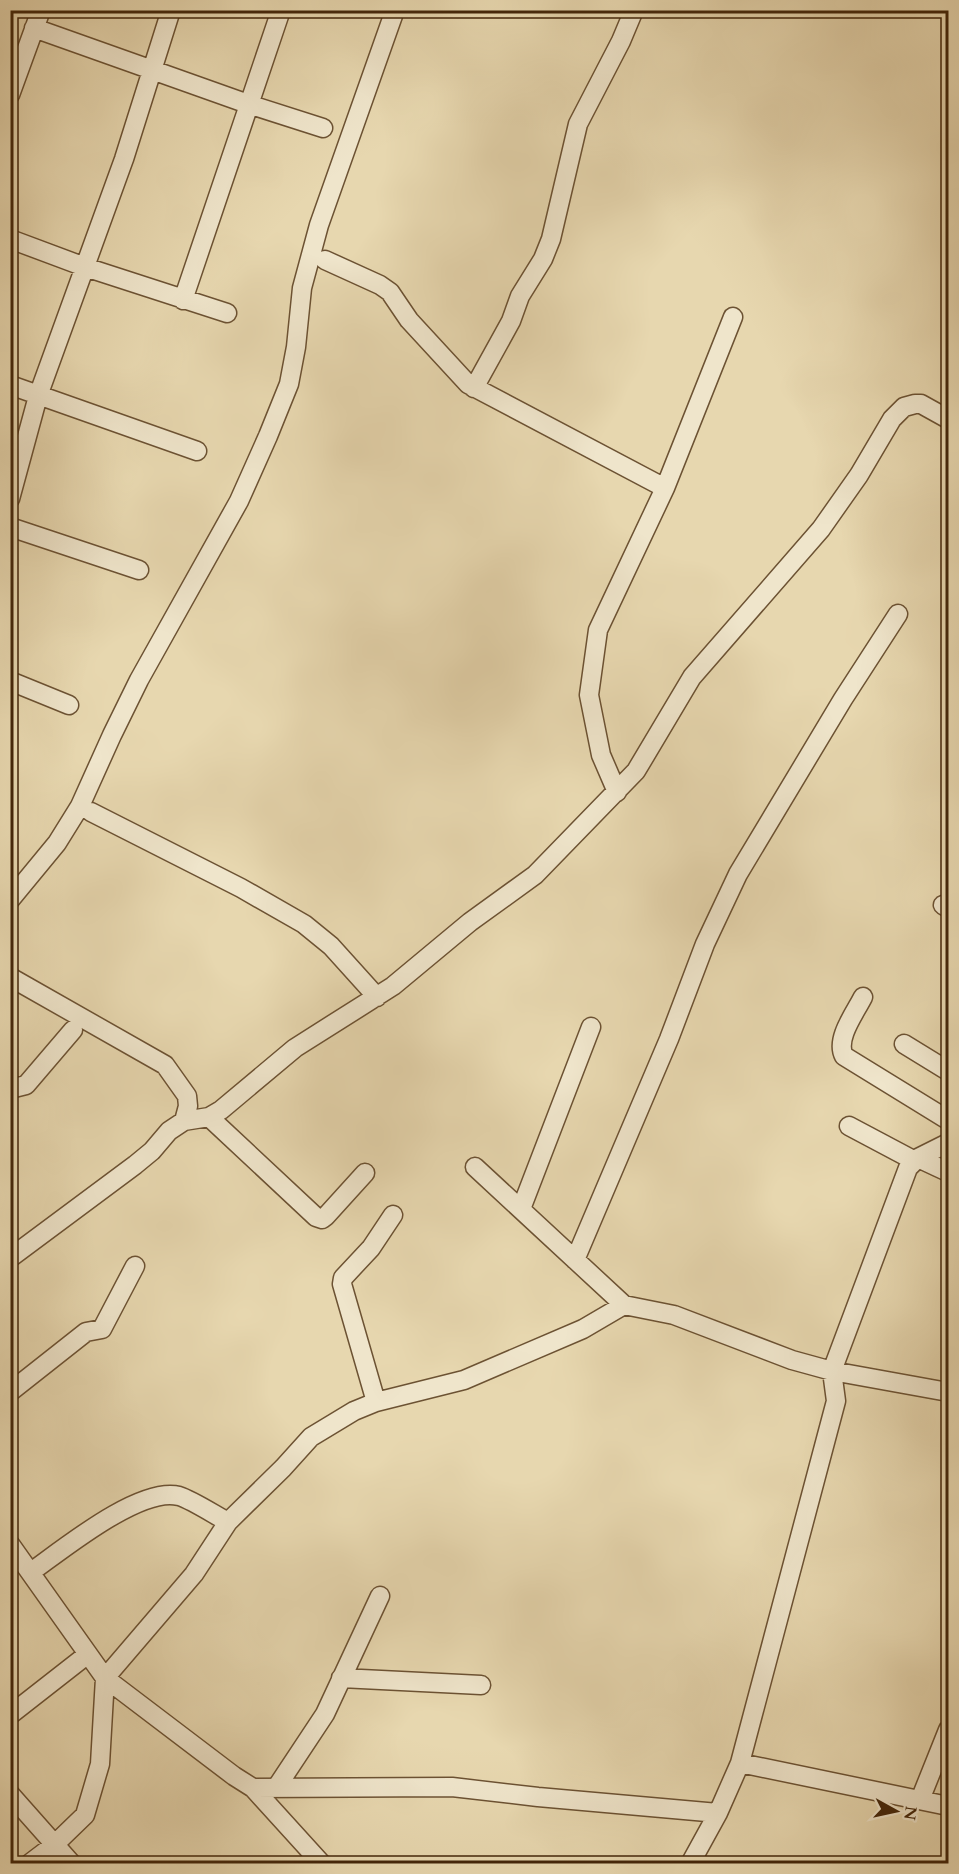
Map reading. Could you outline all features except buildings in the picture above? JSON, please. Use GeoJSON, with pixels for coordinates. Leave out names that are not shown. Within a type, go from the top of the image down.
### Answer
{"type":"FeatureCollection","features":[{"type":"Feature","properties":{"kind":"street"},"geometry":{"type":"LineString","coordinates":[[10,95],[41,10]]}},
{"type":"Feature","properties":{"kind":"street"},"geometry":{"type":"LineString","coordinates":[[10,499],[38,396],[124,159],[171,10]]}},
{"type":"Feature","properties":{"kind":"street"},"geometry":{"type":"LineString","coordinates":[[183,300],[281,10]]}},
{"type":"Feature","properties":{"kind":"street"},"geometry":{"type":"LineString","coordinates":[[10,900],[57,843],[80,806],[139,680],[240,501],[289,384],[296,347],[302,288],[319,225],[395,10]]}},
{"type":"Feature","properties":{"kind":"street"},"geometry":{"type":"LineString","coordinates":[[474,388],[511,321],[520,296],[543,259],[551,239],[578,124],[621,41],[634,10]]}},
{"type":"Feature","properties":{"kind":"street"},"geometry":{"type":"LineString","coordinates":[[34,28],[248,104],[323,128]]}},
{"type":"Feature","properties":{"kind":"street"},"geometry":{"type":"LineString","coordinates":[[10,239],[85,267],[227,313]]}},
{"type":"Feature","properties":{"kind":"street"},"geometry":{"type":"LineString","coordinates":[[325,260],[380,285],[390,292],[409,320],[468,384],[665,488]]}},
{"type":"Feature","properties":{"kind":"street"},"geometry":{"type":"LineString","coordinates":[[616,792],[601,755],[589,695],[598,630],[665,488],[733,317]]}},
{"type":"Feature","properties":{"kind":"street"},"geometry":{"type":"LineString","coordinates":[[10,385],[197,451]]}},
{"type":"Feature","properties":{"kind":"street"},"geometry":{"type":"LineString","coordinates":[[10,1258],[135,1165],[152,1151],[169,1131],[184,1121],[209,1116],[221,1110],[295,1048],[377,998],[470,922],[535,875],[636,771],[692,677],[821,529],[859,475],[892,419],[904,407],[921,404],[948,419]]}},
{"type":"Feature","properties":{"kind":"street"},"geometry":{"type":"LineString","coordinates":[[10,527],[139,570]]}},
{"type":"Feature","properties":{"kind":"street"},"geometry":{"type":"LineString","coordinates":[[575,1260],[669,1038],[705,944],[738,874],[843,699],[898,614]]}},
{"type":"Feature","properties":{"kind":"street"},"geometry":{"type":"LineString","coordinates":[[10,681],[69,705]]}},
{"type":"Feature","properties":{"kind":"street"},"geometry":{"type":"LineString","coordinates":[[91,812],[241,888],[304,924],[330,946],[377,998]]}},
{"type":"Feature","properties":{"kind":"street"},"geometry":{"type":"LineString","coordinates":[[10,977],[165,1065],[187,1096],[188,1106],[184,1121]]}},
{"type":"Feature","properties":{"kind":"street"},"geometry":{"type":"LineString","coordinates":[[863,997],[842,1042],[841,1050],[844,1056],[948,1120]]}},
{"type":"Feature","properties":{"kind":"street"},"geometry":{"type":"LineString","coordinates":[[521,1209],[591,1027]]}},
{"type":"Feature","properties":{"kind":"street"},"geometry":{"type":"LineString","coordinates":[[10,1089],[26,1085],[73,1030]]}},
{"type":"Feature","properties":{"kind":"street"},"geometry":{"type":"LineString","coordinates":[[904,1044],[948,1071]]}},
{"type":"Feature","properties":{"kind":"street"},"geometry":{"type":"LineString","coordinates":[[209,1116],[316,1217],[322,1219],[326,1216],[365,1173]]}},
{"type":"Feature","properties":{"kind":"street"},"geometry":{"type":"LineString","coordinates":[[849,1126],[948,1172]]}},
{"type":"Feature","properties":{"kind":"street"},"geometry":{"type":"LineString","coordinates":[[690,1863],[718,1813],[740,1763],[836,1401],[832,1371],[908,1168],[916,1159],[948,1143]]}},
{"type":"Feature","properties":{"kind":"street"},"geometry":{"type":"LineString","coordinates":[[475,1167],[624,1305],[674,1315],[792,1360],[832,1371],[948,1392]]}},
{"type":"Feature","properties":{"kind":"street"},"geometry":{"type":"LineString","coordinates":[[376,1402],[342,1284],[343,1278],[371,1248],[393,1215]]}},
{"type":"Feature","properties":{"kind":"street"},"geometry":{"type":"LineString","coordinates":[[10,1392],[86,1332],[102,1329],[135,1266]]}},
{"type":"Feature","properties":{"kind":"street"},"geometry":{"type":"LineString","coordinates":[[29,1863],[54,1845],[85,1815],[100,1764],[105,1678],[194,1574],[228,1522],[311,1437],[354,1411],[376,1402],[464,1380],[583,1329],[624,1305]]}},
{"type":"Feature","properties":{"kind":"street"},"geometry":{"type":"LineString","coordinates":[[31,1572],[118,1512],[142,1501],[165,1496],[179,1496],[228,1522]]}},
{"type":"Feature","properties":{"kind":"street"},"geometry":{"type":"LineString","coordinates":[[10,1544],[105,1678],[253,1788],[322,1863]]}},
{"type":"Feature","properties":{"kind":"street"},"geometry":{"type":"LineString","coordinates":[[276,1788],[325,1714],[380,1596]]}},
{"type":"Feature","properties":{"kind":"street"},"geometry":{"type":"LineString","coordinates":[[10,1715],[88,1654]]}},
{"type":"Feature","properties":{"kind":"street"},"geometry":{"type":"LineString","coordinates":[[341,1678],[481,1685]]}},
{"type":"Feature","properties":{"kind":"street"},"geometry":{"type":"LineString","coordinates":[[920,1800],[948,1730]]}},
{"type":"Feature","properties":{"kind":"street"},"geometry":{"type":"LineString","coordinates":[[740,1763],[948,1806]]}},
{"type":"Feature","properties":{"kind":"street"},"geometry":{"type":"LineString","coordinates":[[253,1788],[452,1787],[559,1800],[718,1813]]}},
{"type":"Feature","properties":{"kind":"street"},"geometry":{"type":"LineString","coordinates":[[10,1794],[72,1863]]}}]}
